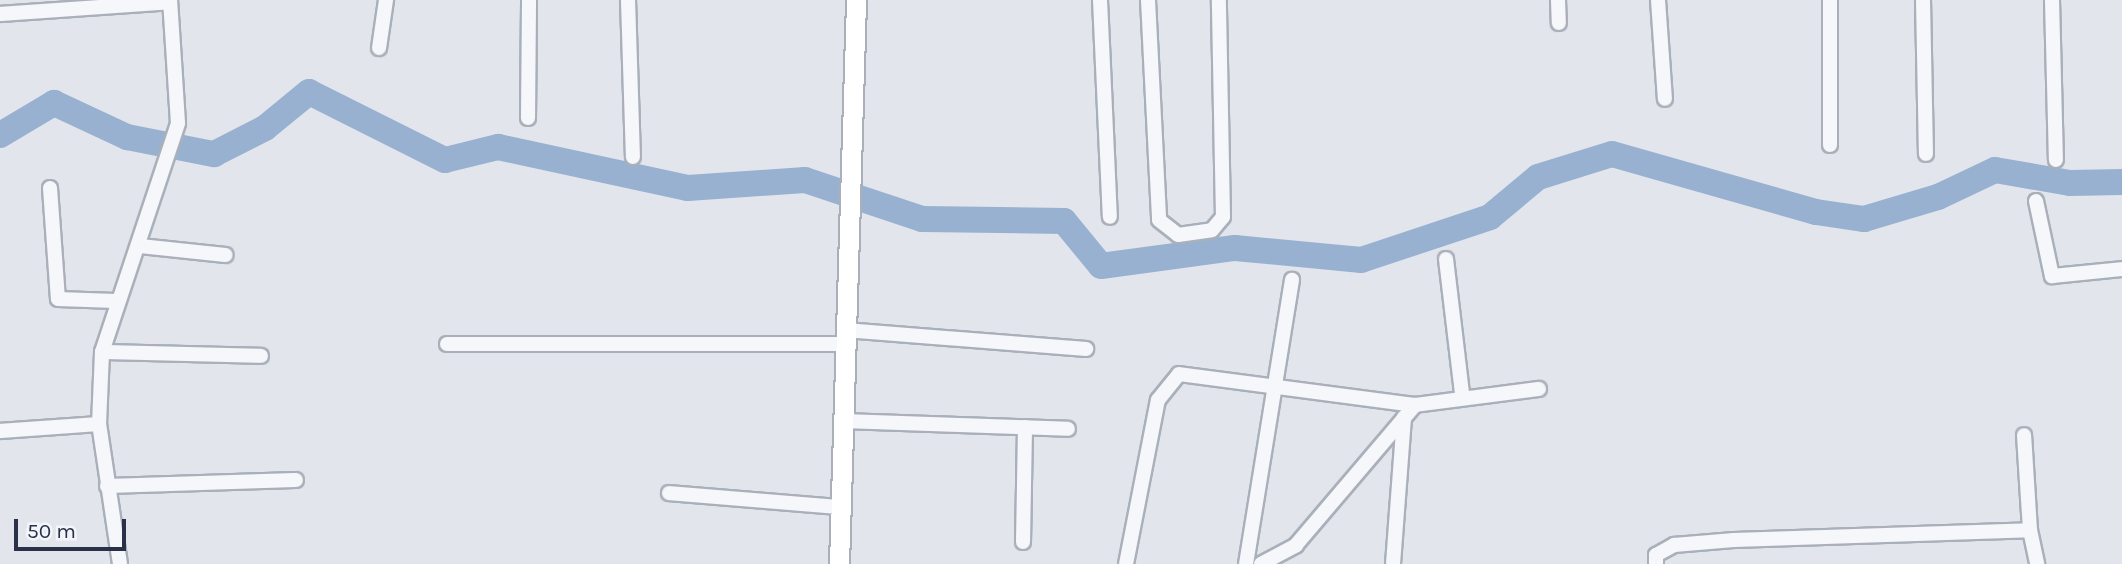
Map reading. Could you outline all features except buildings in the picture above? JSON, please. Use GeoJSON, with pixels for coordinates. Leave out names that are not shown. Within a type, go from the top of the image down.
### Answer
{"type":"FeatureCollection","features":[{"type":"Feature","properties":{"kind":"main road"},"geometry":{"type":"LineString","coordinates":[[839,564],[845,337],[855,165],[856,0]]}},
{"type":"Feature","properties":{"kind":"street"},"geometry":{"type":"LineString","coordinates":[[379,48],[386,0]]}},
{"type":"Feature","properties":{"kind":"street"},"geometry":{"type":"LineString","coordinates":[[528,118],[529,0]]}},
{"type":"Feature","properties":{"kind":"street"},"geometry":{"type":"LineString","coordinates":[[628,0],[633,158]]}},
{"type":"Feature","properties":{"kind":"street"},"geometry":{"type":"LineString","coordinates":[[1100,0],[1110,217]]}},
{"type":"Feature","properties":{"kind":"street"},"geometry":{"type":"LineString","coordinates":[[1148,0],[1159,220],[1178,235],[1212,230],[1223,217],[1219,0]]}},
{"type":"Feature","properties":{"kind":"street"},"geometry":{"type":"LineString","coordinates":[[1558,0],[1559,23]]}},
{"type":"Feature","properties":{"kind":"street"},"geometry":{"type":"LineString","coordinates":[[1658,0],[1665,99]]}},
{"type":"Feature","properties":{"kind":"street"},"geometry":{"type":"LineString","coordinates":[[1830,0],[1830,145]]}},
{"type":"Feature","properties":{"kind":"street"},"geometry":{"type":"LineString","coordinates":[[1923,0],[1926,154]]}},
{"type":"Feature","properties":{"kind":"street"},"geometry":{"type":"LineString","coordinates":[[2052,0],[2056,160]]}},
{"type":"Feature","properties":{"kind":"street"},"geometry":{"type":"LineString","coordinates":[[0,14],[18,6],[170,1],[178,123],[139,246],[116,301],[102,352],[99,424],[120,564]]}},
{"type":"Feature","properties":{"kind":"street"},"geometry":{"type":"LineString","coordinates":[[50,188],[58,299],[116,301]]}},
{"type":"Feature","properties":{"kind":"street"},"geometry":{"type":"LineString","coordinates":[[2036,201],[2052,276],[2122,269]]}},
{"type":"Feature","properties":{"kind":"street"},"geometry":{"type":"LineString","coordinates":[[139,246],[226,255]]}},
{"type":"Feature","properties":{"kind":"street"},"geometry":{"type":"LineString","coordinates":[[1446,259],[1462,394]]}},
{"type":"Feature","properties":{"kind":"street"},"geometry":{"type":"LineString","coordinates":[[1246,564],[1279,386],[1292,280]]}},
{"type":"Feature","properties":{"kind":"street"},"geometry":{"type":"LineString","coordinates":[[447,344],[845,337],[1086,349]]}},
{"type":"Feature","properties":{"kind":"street"},"geometry":{"type":"LineString","coordinates":[[102,352],[261,356]]}},
{"type":"Feature","properties":{"kind":"street"},"geometry":{"type":"LineString","coordinates":[[1126,564],[1165,384],[1179,374],[1415,405],[1462,394],[1539,389]]}},
{"type":"Feature","properties":{"kind":"street"},"geometry":{"type":"LineString","coordinates":[[1261,564],[1296,545],[1357,481],[1415,405]]}},
{"type":"Feature","properties":{"kind":"street"},"geometry":{"type":"LineString","coordinates":[[1393,564],[1405,416]]}},
{"type":"Feature","properties":{"kind":"street"},"geometry":{"type":"LineString","coordinates":[[843,421],[1068,429]]}},
{"type":"Feature","properties":{"kind":"street"},"geometry":{"type":"LineString","coordinates":[[0,431],[99,424]]}},
{"type":"Feature","properties":{"kind":"street"},"geometry":{"type":"LineString","coordinates":[[1023,542],[1025,428]]}},
{"type":"Feature","properties":{"kind":"street"},"geometry":{"type":"LineString","coordinates":[[2024,435],[2029,530],[2037,564]]}},
{"type":"Feature","properties":{"kind":"street"},"geometry":{"type":"LineString","coordinates":[[107,486],[296,480]]}},
{"type":"Feature","properties":{"kind":"street"},"geometry":{"type":"LineString","coordinates":[[669,493],[840,508]]}},
{"type":"Feature","properties":{"kind":"street"},"geometry":{"type":"LineString","coordinates":[[1656,564],[1656,555],[1674,545],[1734,540],[2029,530]]}},
{"type":"Feature","properties":{"kind":"waterway"},"geometry":{"type":"LineString","coordinates":[[0,135],[54,103],[127,137],[214,154],[265,128],[309,92],[445,160],[498,147],[688,188],[805,180],[922,219],[1064,221],[1101,266],[1235,248],[1361,260],[1490,217],[1538,177],[1612,154],[1816,212],[1864,219],[1938,197],[1995,170],[2070,183],[2122,182]]}}]}
